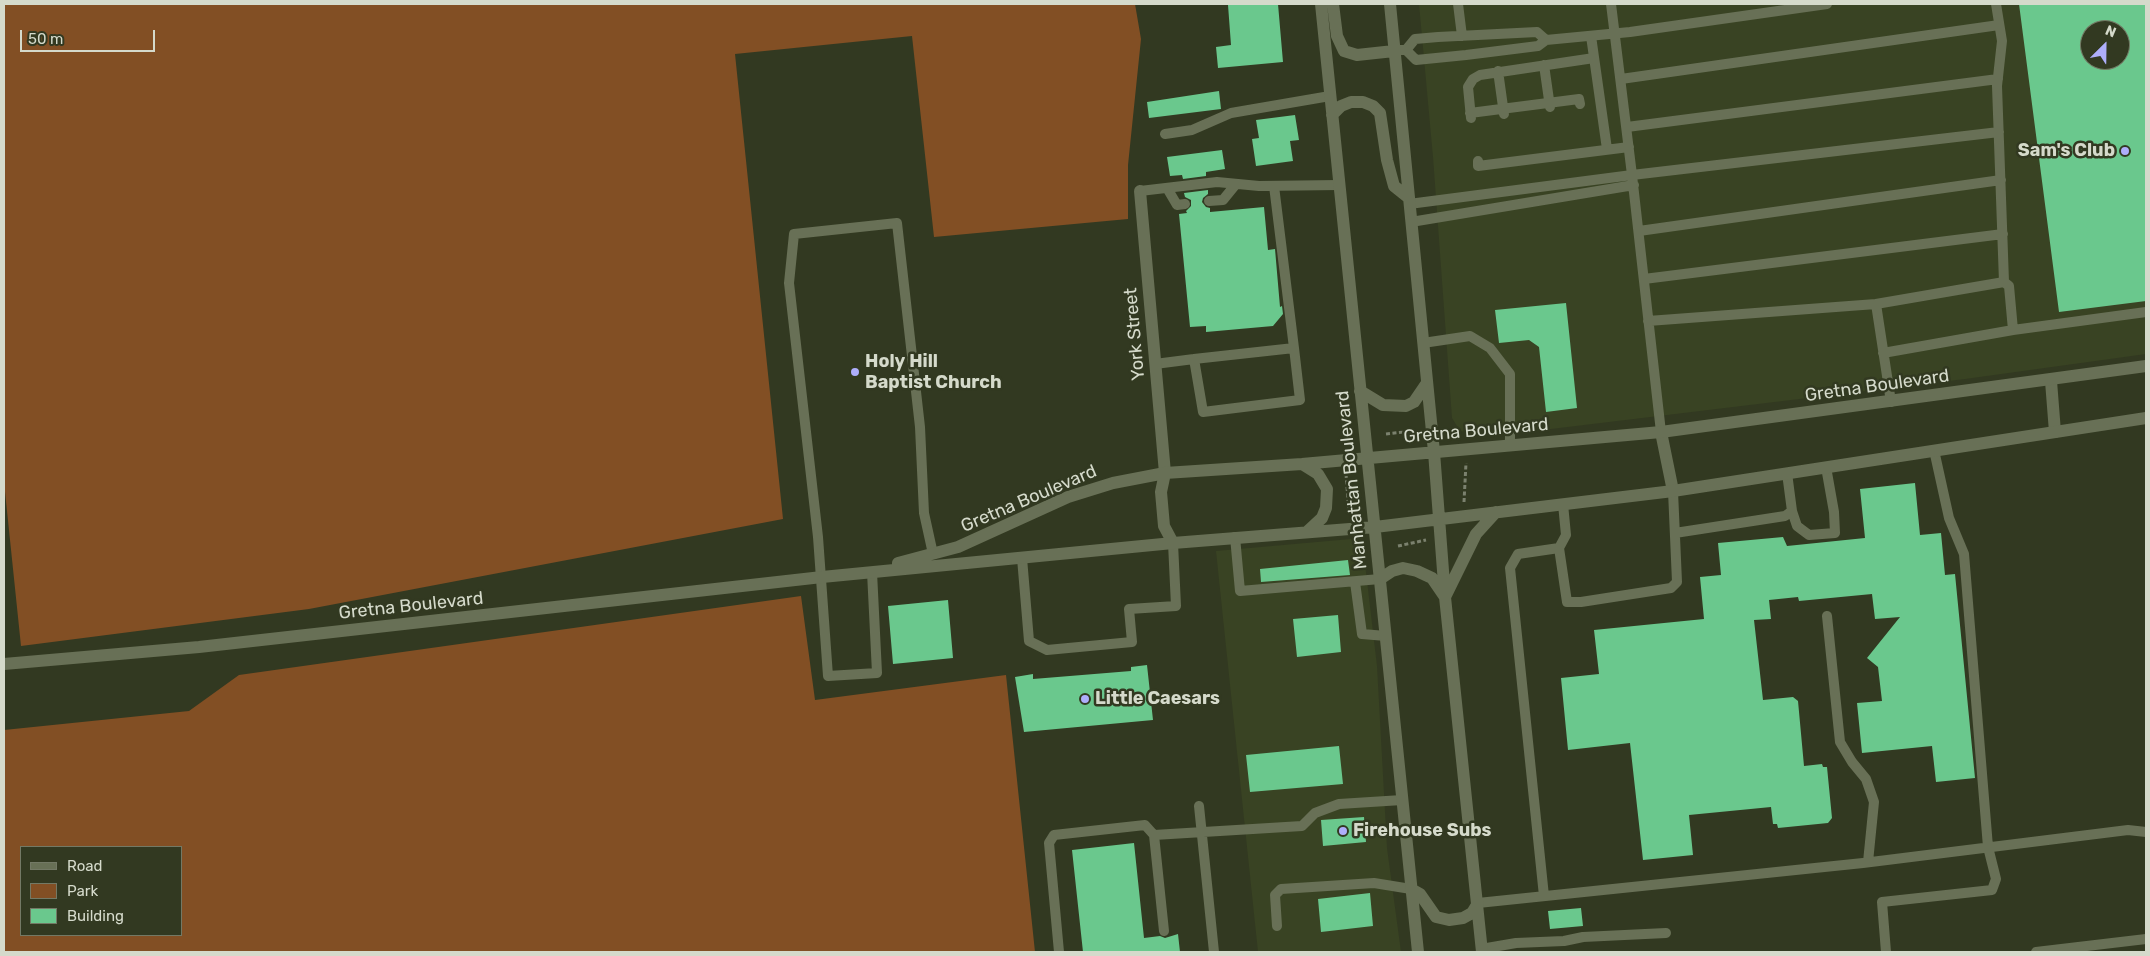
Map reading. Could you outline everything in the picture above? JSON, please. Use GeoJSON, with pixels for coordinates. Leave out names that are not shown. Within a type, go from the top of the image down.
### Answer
{"type":"FeatureCollection","features":[{"type":"Feature","properties":{"kind":"street","name":"Manhattan Boulevard"},"geometry":{"type":"LineString","coordinates":[[1321,4],[1418,952]]}},
{"type":"Feature","properties":{"kind":"street"},"geometry":{"type":"LineString","coordinates":[[1333,4],[1337,36],[1344,50],[1357,55],[1400,50]]}},
{"type":"Feature","properties":{"kind":"street"},"geometry":{"type":"LineString","coordinates":[[1390,4],[1400,50],[1409,201],[1434,452],[1445,597],[1482,951]]}},
{"type":"Feature","properties":{"kind":"street"},"geometry":{"type":"LineString","coordinates":[[1332,115],[1341,106],[1351,102],[1363,102],[1373,106],[1380,113],[1387,160],[1394,186],[1409,201]]}},
{"type":"Feature","properties":{"kind":"street","name":"York Street"},"geometry":{"type":"LineString","coordinates":[[1140,192],[1165,473],[1161,492],[1164,526],[1173,543]]}},
{"type":"Feature","properties":{"kind":"street","name":"Gretna Boulevard"},"geometry":{"type":"LineString","coordinates":[[822,577],[906,562],[958,548],[1068,497],[1113,483],[1165,473],[1302,464],[1660,432],[2051,381],[2146,366]]}},
{"type":"Feature","properties":{"kind":"street"},"geometry":{"type":"LineString","coordinates":[[2051,381],[2055,432]]}},
{"type":"Feature","properties":{"kind":"street"},"geometry":{"type":"LineString","coordinates":[[1360,391],[1383,405],[1406,406],[1414,402],[1427,383]]}},
{"type":"Feature","properties":{"kind":"street","name":"Gretna Boulevard"},"geometry":{"type":"LineString","coordinates":[[4,664],[199,647],[872,572],[1236,537],[1375,527],[1673,491],[2146,418]]}},
{"type":"Feature","properties":{"kind":"street"},"geometry":{"type":"LineString","coordinates":[[1660,432],[1673,491]]}},
{"type":"Feature","properties":{"kind":"street"},"geometry":{"type":"LineString","coordinates":[[1302,464],[1318,474],[1327,489],[1326,508],[1322,518],[1308,531]]}},
{"type":"Feature","properties":{"kind":"street"},"geometry":{"type":"LineString","coordinates":[[1445,597],[1476,534],[1496,512]]}},
{"type":"Feature","properties":{"kind":"street"},"geometry":{"type":"LineString","coordinates":[[1380,579],[1392,571],[1403,568],[1418,571],[1432,578],[1445,597]]}},
{"type":"Feature","properties":{"kind":"street"},"geometry":{"type":"LineString","coordinates":[[1411,889],[1420,894],[1436,917],[1449,920],[1463,918],[1472,913],[1478,903]]}},
{"type":"Feature","properties":{"kind":"lane"},"geometry":{"type":"LineString","coordinates":[[1458,4],[1462,36]]}},
{"type":"Feature","properties":{"kind":"lane"},"geometry":{"type":"LineString","coordinates":[[1611,4],[1627,126],[1660,432]]}},
{"type":"Feature","properties":{"kind":"lane"},"geometry":{"type":"LineString","coordinates":[[1546,40],[1538,32],[1462,36],[1415,40],[1400,50],[1416,60],[1538,46],[1546,40],[1615,33],[1827,4]]}},
{"type":"Feature","properties":{"kind":"lane"},"geometry":{"type":"LineString","coordinates":[[1996,4],[2002,41],[1998,79],[2004,282]]}},
{"type":"Feature","properties":{"kind":"lane"},"geometry":{"type":"LineString","coordinates":[[1621,79],[1999,25]]}},
{"type":"Feature","properties":{"kind":"lane"},"geometry":{"type":"LineString","coordinates":[[1591,36],[1608,149]]}},
{"type":"Feature","properties":{"kind":"lane"},"geometry":{"type":"LineString","coordinates":[[1580,101],[1471,115],[1468,86],[1473,79],[1480,75],[1498,71],[1594,58]]}},
{"type":"Feature","properties":{"kind":"lane"},"geometry":{"type":"LineString","coordinates":[[1544,65],[1550,105]]}},
{"type":"Feature","properties":{"kind":"lane"},"geometry":{"type":"LineString","coordinates":[[1498,71],[1504,111]]}},
{"type":"Feature","properties":{"kind":"lane"},"geometry":{"type":"LineString","coordinates":[[1627,126],[1998,79]]}},
{"type":"Feature","properties":{"kind":"lane"},"geometry":{"type":"LineString","coordinates":[[1165,134],[1192,130],[1231,113],[1330,96]]}},
{"type":"Feature","properties":{"kind":"lane"},"geometry":{"type":"LineString","coordinates":[[1409,201],[1633,180],[1999,132]]}},
{"type":"Feature","properties":{"kind":"lane"},"geometry":{"type":"LineString","coordinates":[[1478,161],[1478,166],[1511,159],[1587,149],[1629,147]]}},
{"type":"Feature","properties":{"kind":"lane"},"geometry":{"type":"LineString","coordinates":[[1411,222],[1633,180]]}},
{"type":"Feature","properties":{"kind":"lane"},"geometry":{"type":"LineString","coordinates":[[1638,231],[2001,180]]}},
{"type":"Feature","properties":{"kind":"lane"},"geometry":{"type":"LineString","coordinates":[[1140,192],[1217,182],[1274,186],[1339,185]]}},
{"type":"Feature","properties":{"kind":"lane"},"geometry":{"type":"LineString","coordinates":[[1209,201],[1223,200],[1236,184]]}},
{"type":"Feature","properties":{"kind":"lane"},"geometry":{"type":"LineString","coordinates":[[1194,359],[1203,412],[1300,400],[1274,186]]}},
{"type":"Feature","properties":{"kind":"lane"},"geometry":{"type":"LineString","coordinates":[[1167,188],[1177,205],[1186,204]]}},
{"type":"Feature","properties":{"kind":"lane"},"geometry":{"type":"LineString","coordinates":[[872,572],[877,674],[828,676],[822,577],[788,283],[794,234],[897,223],[920,427],[924,513],[932,554]]}},
{"type":"Feature","properties":{"kind":"lane"},"geometry":{"type":"LineString","coordinates":[[1644,279],[2003,234]]}},
{"type":"Feature","properties":{"kind":"lane"},"geometry":{"type":"LineString","coordinates":[[1648,321],[1876,304],[2004,282],[2009,286],[2013,330]]}},
{"type":"Feature","properties":{"kind":"lane"},"geometry":{"type":"LineString","coordinates":[[1876,304],[1890,402]]}},
{"type":"Feature","properties":{"kind":"lane"},"geometry":{"type":"LineString","coordinates":[[1884,352],[2013,330],[2146,312]]}},
{"type":"Feature","properties":{"kind":"lane"},"geometry":{"type":"LineString","coordinates":[[1423,343],[1470,336],[1490,348],[1510,374],[1510,446]]}},
{"type":"Feature","properties":{"kind":"lane"},"geometry":{"type":"LineString","coordinates":[[1155,364],[1294,348]]}},
{"type":"Feature","properties":{"kind":"lane"},"geometry":{"type":"LineString","coordinates":[[1886,952],[1882,902],[1992,890],[1996,880],[1988,848],[1964,554],[1949,518],[1934,450]]}},
{"type":"Feature","properties":{"kind":"lane"},"geometry":{"type":"LineString","coordinates":[[1787,473],[1792,510],[1798,526],[1809,535],[1835,533],[1826,467]]}},
{"type":"Feature","properties":{"kind":"lane"},"geometry":{"type":"LineString","coordinates":[[1562,504],[1566,535],[1559,548],[1567,602],[1581,602],[1671,588],[1677,582],[1673,491]]}},
{"type":"Feature","properties":{"kind":"lane"},"geometry":{"type":"LineString","coordinates":[[1675,534],[1785,516],[1792,510]]}},
{"type":"Feature","properties":{"kind":"lane"},"geometry":{"type":"LineString","coordinates":[[1236,537],[1240,591],[1380,579]]}},
{"type":"Feature","properties":{"kind":"lane"},"geometry":{"type":"LineString","coordinates":[[1022,558],[1030,641],[1047,650],[1132,642],[1129,609],[1176,606],[1173,543]]}},
{"type":"Feature","properties":{"kind":"lane"},"geometry":{"type":"LineString","coordinates":[[1544,896],[1510,568],[1518,554],[1559,548]]}},
{"type":"Feature","properties":{"kind":"lane"},"geometry":{"type":"LineString","coordinates":[[1355,582],[1362,634],[1386,636]]}},
{"type":"Feature","properties":{"kind":"lane"},"geometry":{"type":"LineString","coordinates":[[1827,616],[1840,742],[1852,762],[1866,779],[1874,802],[1868,862]]}},
{"type":"Feature","properties":{"kind":"lane"},"geometry":{"type":"LineString","coordinates":[[1154,835],[1302,826],[1315,813],[1339,804],[1402,800]]}},
{"type":"Feature","properties":{"kind":"lane"},"geometry":{"type":"LineString","coordinates":[[1199,806],[1214,952]]}},
{"type":"Feature","properties":{"kind":"lane"},"geometry":{"type":"LineString","coordinates":[[1059,952],[1050,843],[1054,835],[1145,825],[1154,835],[1164,931]]}},
{"type":"Feature","properties":{"kind":"lane"},"geometry":{"type":"LineString","coordinates":[[1478,903],[1868,862],[2128,830],[2146,832]]}},
{"type":"Feature","properties":{"kind":"lane"},"geometry":{"type":"LineString","coordinates":[[1277,926],[1274,895],[1281,890],[1374,883],[1411,889]]}},
{"type":"Feature","properties":{"kind":"lane"},"geometry":{"type":"LineString","coordinates":[[1482,951],[1516,944],[1666,933]]}},
{"type":"Feature","properties":{"kind":"lane"},"geometry":{"type":"LineString","coordinates":[[2036,952],[2146,939]]}},
{"type":"Feature","properties":{"kind":"path"},"geometry":{"type":"LineString","coordinates":[[1386,434],[1412,431]]}},
{"type":"Feature","properties":{"kind":"path"},"geometry":{"type":"LineString","coordinates":[[1464,502],[1466,461]]}},
{"type":"Feature","properties":{"kind":"path"},"geometry":{"type":"LineString","coordinates":[[1345,471],[1349,514]]}},
{"type":"Feature","properties":{"kind":"path"},"geometry":{"type":"LineString","coordinates":[[1398,546],[1427,540]]}},
{"type":"Feature","properties":{"kind":"shaded area"},"geometry":{"type":"Polygon","coordinates":[[[1419,4],[2146,4],[2146,354],[1965,379],[1493,436],[1460,431],[1452,418],[1433,157],[1419,4]]]}},
{"type":"Feature","properties":{"kind":"shaded area"},"geometry":{"type":"Polygon","coordinates":[[[1362,538],[1377,666],[1387,848],[1401,952],[1258,952],[1216,551],[1362,538]]]}},
{"type":"Feature","properties":{"kind":"green space"},"geometry":{"type":"Polygon","coordinates":[[[4,4],[1135,4],[1141,39],[1128,165],[1128,219],[934,237],[912,36],[735,54],[783,519],[309,609],[21,646],[4,482],[4,4]]]}},
{"type":"Feature","properties":{"kind":"green space"},"geometry":{"type":"Polygon","coordinates":[[[801,596],[815,700],[1006,675],[1035,952],[4,952],[4,730],[189,711],[239,675],[801,596]]]}},
{"type":"Feature","properties":{"kind":"building"},"geometry":{"type":"Polygon","coordinates":[[[1278,4],[1283,62],[1218,68],[1216,47],[1231,45],[1228,5],[1278,4]]]}},
{"type":"Feature","properties":{"kind":"building"},"geometry":{"type":"Polygon","coordinates":[[[2019,4],[2146,4],[2146,301],[2059,312],[2019,4]]]}},
{"type":"Feature","properties":{"kind":"building"},"geometry":{"type":"Polygon","coordinates":[[[1219,91],[1221,109],[1149,118],[1147,102],[1219,91]]]}},
{"type":"Feature","properties":{"kind":"building"},"geometry":{"type":"Polygon","coordinates":[[[1295,115],[1299,140],[1290,141],[1293,161],[1256,166],[1252,139],[1259,138],[1256,120],[1295,115]]]}},
{"type":"Feature","properties":{"kind":"building"},"geometry":{"type":"Polygon","coordinates":[[[1222,150],[1225,169],[1206,172],[1206,176],[1183,179],[1182,175],[1170,176],[1167,157],[1222,150]]]}},
{"type":"Feature","properties":{"kind":"building"},"geometry":{"type":"Polygon","coordinates":[[[1208,190],[1208,194],[1203,198],[1202,202],[1206,207],[1210,208],[1210,212],[1264,207],[1268,250],[1275,249],[1280,307],[1282,306],[1283,314],[1273,326],[1206,332],[1206,326],[1190,327],[1179,214],[1187,213],[1186,211],[1191,206],[1191,200],[1185,197],[1184,193],[1208,190]]]}},
{"type":"Feature","properties":{"kind":"building"},"geometry":{"type":"Polygon","coordinates":[[[1566,303],[1577,408],[1546,412],[1539,347],[1529,340],[1499,343],[1495,310],[1566,303]]]}},
{"type":"Feature","properties":{"kind":"building"},"geometry":{"type":"Polygon","coordinates":[[[1915,483],[1920,535],[1941,533],[1945,575],[1955,574],[1975,778],[1936,782],[1932,746],[1862,753],[1857,703],[1882,701],[1878,667],[1867,658],[1900,617],[1875,619],[1872,594],[1799,601],[1798,597],[1769,600],[1771,619],[1754,620],[1763,700],[1793,697],[1798,701],[1804,766],[1822,764],[1823,767],[1827,767],[1832,818],[1828,823],[1778,828],[1777,824],[1773,824],[1771,807],[1689,815],[1693,855],[1643,860],[1630,743],[1568,750],[1561,678],[1599,674],[1594,630],[1704,619],[1700,577],[1721,575],[1718,543],[1783,537],[1787,546],[1865,538],[1860,489],[1915,483]]]}},
{"type":"Feature","properties":{"kind":"building"},"geometry":{"type":"Polygon","coordinates":[[[1348,560],[1350,575],[1261,582],[1260,569],[1348,560]]]}},
{"type":"Feature","properties":{"kind":"building"},"geometry":{"type":"Polygon","coordinates":[[[948,600],[953,658],[893,664],[888,606],[948,600]]]}},
{"type":"Feature","properties":{"kind":"building"},"geometry":{"type":"Polygon","coordinates":[[[1338,615],[1341,652],[1297,657],[1293,619],[1338,615]]]}},
{"type":"Feature","properties":{"kind":"building","name":"Little Caesars"},"geometry":{"type":"Polygon","coordinates":[[[1147,665],[1153,720],[1024,732],[1015,677],[1033,674],[1033,679],[1131,671],[1131,667],[1147,665]]]}},
{"type":"Feature","properties":{"kind":"building"},"geometry":{"type":"Polygon","coordinates":[[[1339,746],[1343,784],[1250,792],[1246,755],[1339,746]]]}},
{"type":"Feature","properties":{"kind":"building","name":"Firehouse Subs"},"geometry":{"type":"Polygon","coordinates":[[[1364,817],[1366,842],[1323,846],[1321,820],[1364,817]]]}},
{"type":"Feature","properties":{"kind":"building"},"geometry":{"type":"Polygon","coordinates":[[[1134,843],[1144,938],[1160,936],[1165,938],[1178,934],[1180,952],[1083,952],[1072,850],[1134,843]]]}},
{"type":"Feature","properties":{"kind":"building"},"geometry":{"type":"Polygon","coordinates":[[[1370,893],[1373,926],[1321,932],[1318,899],[1370,893]]]}},
{"type":"Feature","properties":{"kind":"building"},"geometry":{"type":"Polygon","coordinates":[[[1581,908],[1583,926],[1550,929],[1548,911],[1581,908]]]}},
{"type":"Feature","properties":{"kind":"place","name":"Sam's Club"},"geometry":{"type":"Point","coordinates":[2125,151]}},
{"type":"Feature","properties":{"kind":"place","name":"Holy Hill Baptist Church"},"geometry":{"type":"Point","coordinates":[855,372]}},
{"type":"Feature","properties":{"kind":"place","name":"Little Caesars"},"geometry":{"type":"Point","coordinates":[1085,699]}},
{"type":"Feature","properties":{"kind":"place","name":"Firehouse Subs"},"geometry":{"type":"Point","coordinates":[1343,831]}}]}
